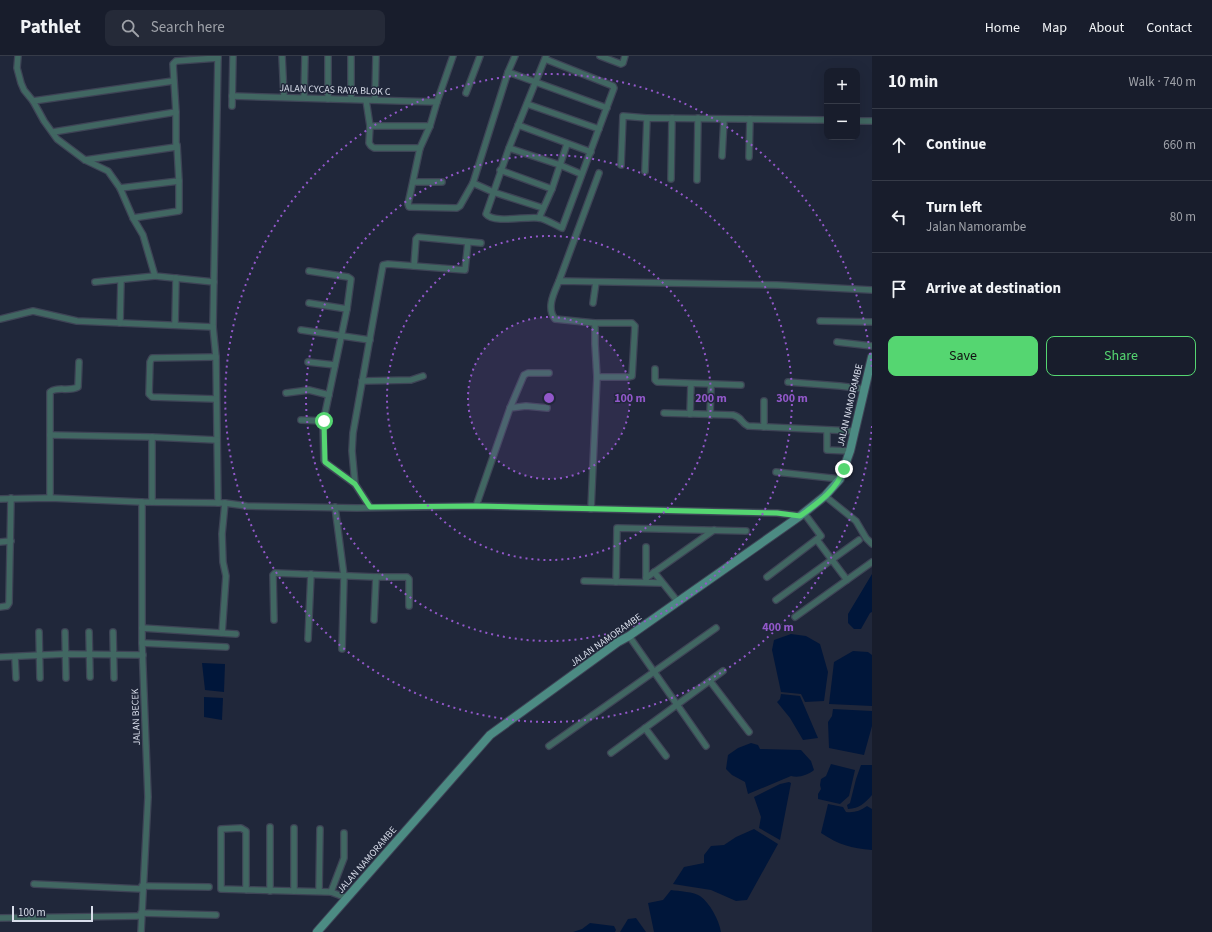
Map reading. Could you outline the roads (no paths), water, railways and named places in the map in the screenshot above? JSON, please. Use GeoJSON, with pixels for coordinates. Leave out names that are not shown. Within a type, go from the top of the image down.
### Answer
{"type":"FeatureCollection","features":[{"type":"Feature","properties":{"kind":"main road","name":"JALAN NAMORAMBE"},"geometry":{"type":"LineString","coordinates":[[320,930],[490,736],[618,642],[629,636],[802,515],[826,496],[840,479],[850,451],[872,357]]}},
{"type":"Feature","properties":{"kind":"street"},"geometry":{"type":"LineString","coordinates":[[18,56],[17,68],[24,90],[33,101],[44,121],[57,139],[84,160],[108,171],[120,188],[133,218],[144,236],[155,276]]}},
{"type":"Feature","properties":{"kind":"street"},"geometry":{"type":"LineString","coordinates":[[232,106],[234,56]]}},
{"type":"Feature","properties":{"kind":"street"},"geometry":{"type":"LineString","coordinates":[[282,56],[284,97]]}},
{"type":"Feature","properties":{"kind":"street"},"geometry":{"type":"LineString","coordinates":[[304,97],[305,56]]}},
{"type":"Feature","properties":{"kind":"street"},"geometry":{"type":"LineString","coordinates":[[328,56],[328,99]]}},
{"type":"Feature","properties":{"kind":"street"},"geometry":{"type":"LineString","coordinates":[[351,56],[351,99]]}},
{"type":"Feature","properties":{"kind":"street"},"geometry":{"type":"LineString","coordinates":[[375,100],[376,56]]}},
{"type":"Feature","properties":{"kind":"street"},"geometry":{"type":"LineString","coordinates":[[453,56],[430,126],[420,148],[408,204],[409,207],[458,208],[461,205],[473,183],[508,72],[515,56]]}},
{"type":"Feature","properties":{"kind":"street"},"geometry":{"type":"LineString","coordinates":[[466,93],[480,56]]}},
{"type":"Feature","properties":{"kind":"street"},"geometry":{"type":"LineString","coordinates":[[600,56],[621,64],[626,56]]}},
{"type":"Feature","properties":{"kind":"street"},"geometry":{"type":"LineString","coordinates":[[133,218],[179,211],[179,181],[173,64],[174,62],[218,57],[213,327],[216,357],[217,440],[223,562],[226,576],[222,632]]}},
{"type":"Feature","properties":{"kind":"street"},"geometry":{"type":"LineString","coordinates":[[546,57],[613,86],[614,91],[581,174],[562,228],[540,218],[501,219],[487,216],[486,214],[500,170],[546,57]]}},
{"type":"Feature","properties":{"kind":"street"},"geometry":{"type":"LineString","coordinates":[[508,72],[607,108]]}},
{"type":"Feature","properties":{"kind":"street"},"geometry":{"type":"LineString","coordinates":[[33,101],[173,81]]}},
{"type":"Feature","properties":{"kind":"street","name":"JALAN CYCAS RAYA BLOK C"},"geometry":{"type":"LineString","coordinates":[[232,96],[437,102]]}},
{"type":"Feature","properties":{"kind":"street"},"geometry":{"type":"LineString","coordinates":[[366,100],[370,126],[369,143],[373,147],[420,148]]}},
{"type":"Feature","properties":{"kind":"street"},"geometry":{"type":"LineString","coordinates":[[527,104],[599,129]]}},
{"type":"Feature","properties":{"kind":"street"},"geometry":{"type":"LineString","coordinates":[[53,132],[176,112]]}},
{"type":"Feature","properties":{"kind":"street"},"geometry":{"type":"LineString","coordinates":[[621,165],[623,116],[647,118],[824,120]]}},
{"type":"Feature","properties":{"kind":"street"},"geometry":{"type":"LineString","coordinates":[[645,171],[647,118]]}},
{"type":"Feature","properties":{"kind":"street"},"geometry":{"type":"LineString","coordinates":[[671,180],[672,118]]}},
{"type":"Feature","properties":{"kind":"street"},"geometry":{"type":"LineString","coordinates":[[696,180],[698,118]]}},
{"type":"Feature","properties":{"kind":"street"},"geometry":{"type":"LineString","coordinates":[[722,156],[724,119]]}},
{"type":"Feature","properties":{"kind":"street"},"geometry":{"type":"LineString","coordinates":[[749,157],[750,119]]}},
{"type":"Feature","properties":{"kind":"street"},"geometry":{"type":"LineString","coordinates":[[860,120],[872,121]]}},
{"type":"Feature","properties":{"kind":"street"},"geometry":{"type":"LineString","coordinates":[[370,126],[430,126]]}},
{"type":"Feature","properties":{"kind":"street"},"geometry":{"type":"LineString","coordinates":[[518,126],[591,152]]}},
{"type":"Feature","properties":{"kind":"street"},"geometry":{"type":"LineString","coordinates":[[540,218],[552,189],[567,144]]}},
{"type":"Feature","properties":{"kind":"street"},"geometry":{"type":"LineString","coordinates":[[84,160],[173,148],[177,145]]}},
{"type":"Feature","properties":{"kind":"street"},"geometry":{"type":"LineString","coordinates":[[509,148],[560,165],[581,174]]}},
{"type":"Feature","properties":{"kind":"street"},"geometry":{"type":"LineString","coordinates":[[500,170],[552,189]]}},
{"type":"Feature","properties":{"kind":"street"},"geometry":{"type":"LineString","coordinates":[[597,376],[632,376],[634,324],[558,320],[553,316],[551,303],[599,173]]}},
{"type":"Feature","properties":{"kind":"street"},"geometry":{"type":"LineString","coordinates":[[120,188],[179,181]]}},
{"type":"Feature","properties":{"kind":"street"},"geometry":{"type":"LineString","coordinates":[[413,182],[442,182]]}},
{"type":"Feature","properties":{"kind":"street"},"geometry":{"type":"LineString","coordinates":[[473,183],[493,192],[543,208]]}},
{"type":"Feature","properties":{"kind":"street"},"geometry":{"type":"LineString","coordinates":[[414,266],[416,239],[418,237],[481,243]]}},
{"type":"Feature","properties":{"kind":"street"},"geometry":{"type":"LineString","coordinates":[[355,484],[352,438],[383,265],[388,264],[465,270],[468,242]]}},
{"type":"Feature","properties":{"kind":"street"},"geometry":{"type":"LineString","coordinates":[[309,271],[350,277],[351,281],[347,309],[324,421],[325,462],[355,484],[370,507]]}},
{"type":"Feature","properties":{"kind":"street"},"geometry":{"type":"LineString","coordinates":[[95,282],[155,276],[214,282]]}},
{"type":"Feature","properties":{"kind":"street"},"geometry":{"type":"LineString","coordinates":[[176,278],[176,325]]}},
{"type":"Feature","properties":{"kind":"street"},"geometry":{"type":"LineString","coordinates":[[120,323],[121,280]]}},
{"type":"Feature","properties":{"kind":"street"},"geometry":{"type":"LineString","coordinates":[[559,281],[777,286],[872,290]]}},
{"type":"Feature","properties":{"kind":"street"},"geometry":{"type":"LineString","coordinates":[[593,303],[596,282]]}},
{"type":"Feature","properties":{"kind":"street"},"geometry":{"type":"LineString","coordinates":[[309,303],[347,309]]}},
{"type":"Feature","properties":{"kind":"street"},"geometry":{"type":"LineString","coordinates":[[0,319],[33,311],[73,320],[213,327]]}},
{"type":"Feature","properties":{"kind":"street"},"geometry":{"type":"LineString","coordinates":[[820,320],[872,322]]}},
{"type":"Feature","properties":{"kind":"street"},"geometry":{"type":"LineString","coordinates":[[591,510],[597,376],[594,323]]}},
{"type":"Feature","properties":{"kind":"street"},"geometry":{"type":"LineString","coordinates":[[301,330],[370,340]]}},
{"type":"Feature","properties":{"kind":"street"},"geometry":{"type":"LineString","coordinates":[[837,342],[872,346]]}},
{"type":"Feature","properties":{"kind":"street"},"geometry":{"type":"LineString","coordinates":[[216,357],[152,358],[150,362],[149,394],[152,397],[216,399]]}},
{"type":"Feature","properties":{"kind":"street"},"geometry":{"type":"LineString","coordinates":[[50,498],[50,392],[55,389],[74,389],[78,387],[79,362]]}},
{"type":"Feature","properties":{"kind":"street"},"geometry":{"type":"LineString","coordinates":[[308,362],[335,365]]}},
{"type":"Feature","properties":{"kind":"street"},"geometry":{"type":"LineString","coordinates":[[655,369],[655,380],[657,382],[740,385]]}},
{"type":"Feature","properties":{"kind":"street"},"geometry":{"type":"LineString","coordinates":[[476,506],[510,408],[525,374],[549,373]]}},
{"type":"Feature","properties":{"kind":"street"},"geometry":{"type":"LineString","coordinates":[[362,381],[411,380],[423,376]]}},
{"type":"Feature","properties":{"kind":"street"},"geometry":{"type":"LineString","coordinates":[[788,382],[864,389]]}},
{"type":"Feature","properties":{"kind":"street"},"geometry":{"type":"LineString","coordinates":[[690,414],[691,384]]}},
{"type":"Feature","properties":{"kind":"street"},"geometry":{"type":"LineString","coordinates":[[710,415],[712,385]]}},
{"type":"Feature","properties":{"kind":"street"},"geometry":{"type":"LineString","coordinates":[[286,393],[309,390],[329,395]]}},
{"type":"Feature","properties":{"kind":"street"},"geometry":{"type":"LineString","coordinates":[[764,401],[764,427]]}},
{"type":"Feature","properties":{"kind":"street"},"geometry":{"type":"LineString","coordinates":[[510,408],[526,406],[547,408]]}},
{"type":"Feature","properties":{"kind":"street"},"geometry":{"type":"LineString","coordinates":[[664,413],[738,416],[745,425],[764,427],[854,431]]}},
{"type":"Feature","properties":{"kind":"street"},"geometry":{"type":"LineString","coordinates":[[300,420],[324,421]]}},
{"type":"Feature","properties":{"kind":"street"},"geometry":{"type":"LineString","coordinates":[[827,430],[827,450],[850,451]]}},
{"type":"Feature","properties":{"kind":"street"},"geometry":{"type":"LineString","coordinates":[[50,435],[217,440]]}},
{"type":"Feature","properties":{"kind":"street"},"geometry":{"type":"LineString","coordinates":[[152,437],[152,502]]}},
{"type":"Feature","properties":{"kind":"street"},"geometry":{"type":"LineString","coordinates":[[776,472],[840,479]]}},
{"type":"Feature","properties":{"kind":"street"},"geometry":{"type":"LineString","coordinates":[[826,496],[856,521],[866,538],[872,544]]}},
{"type":"Feature","properties":{"kind":"street"},"geometry":{"type":"LineString","coordinates":[[0,607],[7,606],[9,603],[11,498]]}},
{"type":"Feature","properties":{"kind":"street"},"geometry":{"type":"LineString","coordinates":[[0,499],[50,498],[142,502],[221,503],[247,506],[476,506],[591,510],[777,513],[802,515],[821,536],[767,576]]}},
{"type":"Feature","properties":{"kind":"street","name":"JALAN BECEK"},"geometry":{"type":"LineString","coordinates":[[141,932],[142,888],[146,853],[148,797],[142,655],[142,502]]}},
{"type":"Feature","properties":{"kind":"street"},"geometry":{"type":"LineString","coordinates":[[335,507],[344,576],[342,649]]}},
{"type":"Feature","properties":{"kind":"street"},"geometry":{"type":"LineString","coordinates":[[616,582],[617,528],[746,531]]}},
{"type":"Feature","properties":{"kind":"street"},"geometry":{"type":"LineString","coordinates":[[646,580],[654,572],[714,530]]}},
{"type":"Feature","properties":{"kind":"street"},"geometry":{"type":"LineString","coordinates":[[816,540],[847,580]]}},
{"type":"Feature","properties":{"kind":"street"},"geometry":{"type":"LineString","coordinates":[[776,600],[859,540]]}},
{"type":"Feature","properties":{"kind":"street"},"geometry":{"type":"LineString","coordinates":[[0,542],[11,541]]}},
{"type":"Feature","properties":{"kind":"street"},"geometry":{"type":"LineString","coordinates":[[646,547],[646,580]]}},
{"type":"Feature","properties":{"kind":"street"},"geometry":{"type":"LineString","coordinates":[[795,617],[872,562]]}},
{"type":"Feature","properties":{"kind":"street"},"geometry":{"type":"LineString","coordinates":[[654,572],[661,583],[678,602]]}},
{"type":"Feature","properties":{"kind":"street"},"geometry":{"type":"LineString","coordinates":[[274,620],[274,574],[408,578],[409,606]]}},
{"type":"Feature","properties":{"kind":"street"},"geometry":{"type":"LineString","coordinates":[[308,639],[311,574]]}},
{"type":"Feature","properties":{"kind":"street"},"geometry":{"type":"LineString","coordinates":[[374,620],[376,577]]}},
{"type":"Feature","properties":{"kind":"street"},"geometry":{"type":"LineString","coordinates":[[584,581],[616,582],[646,580],[661,583]]}},
{"type":"Feature","properties":{"kind":"street"},"geometry":{"type":"LineString","coordinates":[[142,628],[236,634]]}},
{"type":"Feature","properties":{"kind":"street"},"geometry":{"type":"LineString","coordinates":[[549,746],[716,628]]}},
{"type":"Feature","properties":{"kind":"street"},"geometry":{"type":"LineString","coordinates":[[39,632],[40,678]]}},
{"type":"Feature","properties":{"kind":"street"},"geometry":{"type":"LineString","coordinates":[[65,632],[66,678]]}},
{"type":"Feature","properties":{"kind":"street"},"geometry":{"type":"LineString","coordinates":[[89,632],[90,677]]}},
{"type":"Feature","properties":{"kind":"street"},"geometry":{"type":"LineString","coordinates":[[113,632],[114,678]]}},
{"type":"Feature","properties":{"kind":"street"},"geometry":{"type":"LineString","coordinates":[[629,636],[706,746]]}},
{"type":"Feature","properties":{"kind":"street"},"geometry":{"type":"LineString","coordinates":[[142,643],[226,647]]}},
{"type":"Feature","properties":{"kind":"street"},"geometry":{"type":"LineString","coordinates":[[0,657],[65,654],[142,655]]}},
{"type":"Feature","properties":{"kind":"street"},"geometry":{"type":"LineString","coordinates":[[15,657],[16,678]]}},
{"type":"Feature","properties":{"kind":"street"},"geometry":{"type":"LineString","coordinates":[[611,753],[723,671]]}},
{"type":"Feature","properties":{"kind":"street"},"geometry":{"type":"LineString","coordinates":[[710,681],[749,732]]}},
{"type":"Feature","properties":{"kind":"street"},"geometry":{"type":"LineString","coordinates":[[645,728],[666,756]]}},
{"type":"Feature","properties":{"kind":"street"},"geometry":{"type":"LineString","coordinates":[[270,827],[270,891]]}},
{"type":"Feature","properties":{"kind":"street"},"geometry":{"type":"LineString","coordinates":[[246,890],[246,831],[241,828],[221,829],[221,889],[270,891],[319,891],[331,892],[347,898]]}},
{"type":"Feature","properties":{"kind":"street"},"geometry":{"type":"LineString","coordinates":[[294,828],[294,891]]}},
{"type":"Feature","properties":{"kind":"street"},"geometry":{"type":"LineString","coordinates":[[319,891],[320,829]]}},
{"type":"Feature","properties":{"kind":"street"},"geometry":{"type":"LineString","coordinates":[[331,892],[344,858],[344,832]]}},
{"type":"Feature","properties":{"kind":"street"},"geometry":{"type":"LineString","coordinates":[[34,884],[142,888],[209,887]]}},
{"type":"Feature","properties":{"kind":"street"},"geometry":{"type":"LineString","coordinates":[[0,918],[216,914]]}},
{"type":"Feature","properties":{"kind":"water"},"geometry":{"type":"Polygon","coordinates":[[[872,574],[872,612],[861,629],[854,629],[848,623],[848,614],[872,574]]]}},
{"type":"Feature","properties":{"kind":"water"},"geometry":{"type":"Polygon","coordinates":[[[791,634],[806,636],[820,644],[828,672],[824,701],[805,702],[801,694],[781,692],[772,650],[774,640],[791,634]]]}},
{"type":"Feature","properties":{"kind":"water"},"geometry":{"type":"Polygon","coordinates":[[[853,651],[868,652],[872,655],[872,706],[829,704],[834,662],[853,651]]]}},
{"type":"Feature","properties":{"kind":"water"},"geometry":{"type":"Polygon","coordinates":[[[202,663],[225,664],[224,692],[205,690],[202,663]]]}},
{"type":"Feature","properties":{"kind":"water"},"geometry":{"type":"Polygon","coordinates":[[[781,694],[800,696],[818,738],[803,740],[790,718],[777,702],[780,699],[781,694]]]}},
{"type":"Feature","properties":{"kind":"water"},"geometry":{"type":"Polygon","coordinates":[[[204,697],[223,698],[222,720],[204,717],[204,697]]]}},
{"type":"Feature","properties":{"kind":"water"},"geometry":{"type":"Polygon","coordinates":[[[833,709],[872,711],[872,726],[864,755],[829,748],[828,722],[832,716],[833,709]]]}},
{"type":"Feature","properties":{"kind":"water"},"geometry":{"type":"Polygon","coordinates":[[[751,743],[758,745],[760,749],[801,750],[811,761],[814,770],[803,776],[791,776],[748,794],[745,782],[732,775],[726,769],[728,755],[738,748],[751,743]]]}},
{"type":"Feature","properties":{"kind":"water"},"geometry":{"type":"Polygon","coordinates":[[[831,764],[855,770],[849,796],[840,804],[818,799],[818,794],[821,789],[821,779],[826,776],[831,764]]]}},
{"type":"Feature","properties":{"kind":"water"},"geometry":{"type":"Polygon","coordinates":[[[861,765],[872,765],[872,795],[862,805],[856,808],[848,809],[847,805],[850,803],[861,765]]]}},
{"type":"Feature","properties":{"kind":"water"},"geometry":{"type":"Polygon","coordinates":[[[791,783],[780,840],[759,828],[761,817],[754,797],[780,784],[791,783]]]}},
{"type":"Feature","properties":{"kind":"water"},"geometry":{"type":"Polygon","coordinates":[[[828,804],[843,807],[846,812],[857,811],[867,806],[872,809],[872,850],[845,845],[821,833],[828,804]]]}},
{"type":"Feature","properties":{"kind":"water"},"geometry":{"type":"Polygon","coordinates":[[[754,829],[778,844],[747,900],[736,901],[711,890],[673,884],[684,867],[704,863],[704,855],[711,846],[724,845],[736,837],[754,829]]]}},
{"type":"Feature","properties":{"kind":"water"},"geometry":{"type":"Polygon","coordinates":[[[671,890],[694,894],[704,899],[714,912],[721,932],[654,932],[648,903],[663,900],[671,890]]]}},
{"type":"Feature","properties":{"kind":"water"},"geometry":{"type":"Polygon","coordinates":[[[636,918],[646,932],[620,932],[628,919],[636,918]]]}},
{"type":"Feature","properties":{"kind":"water"},"geometry":{"type":"Polygon","coordinates":[[[590,923],[614,926],[616,930],[615,932],[573,932],[582,929],[590,923]]]}}]}
